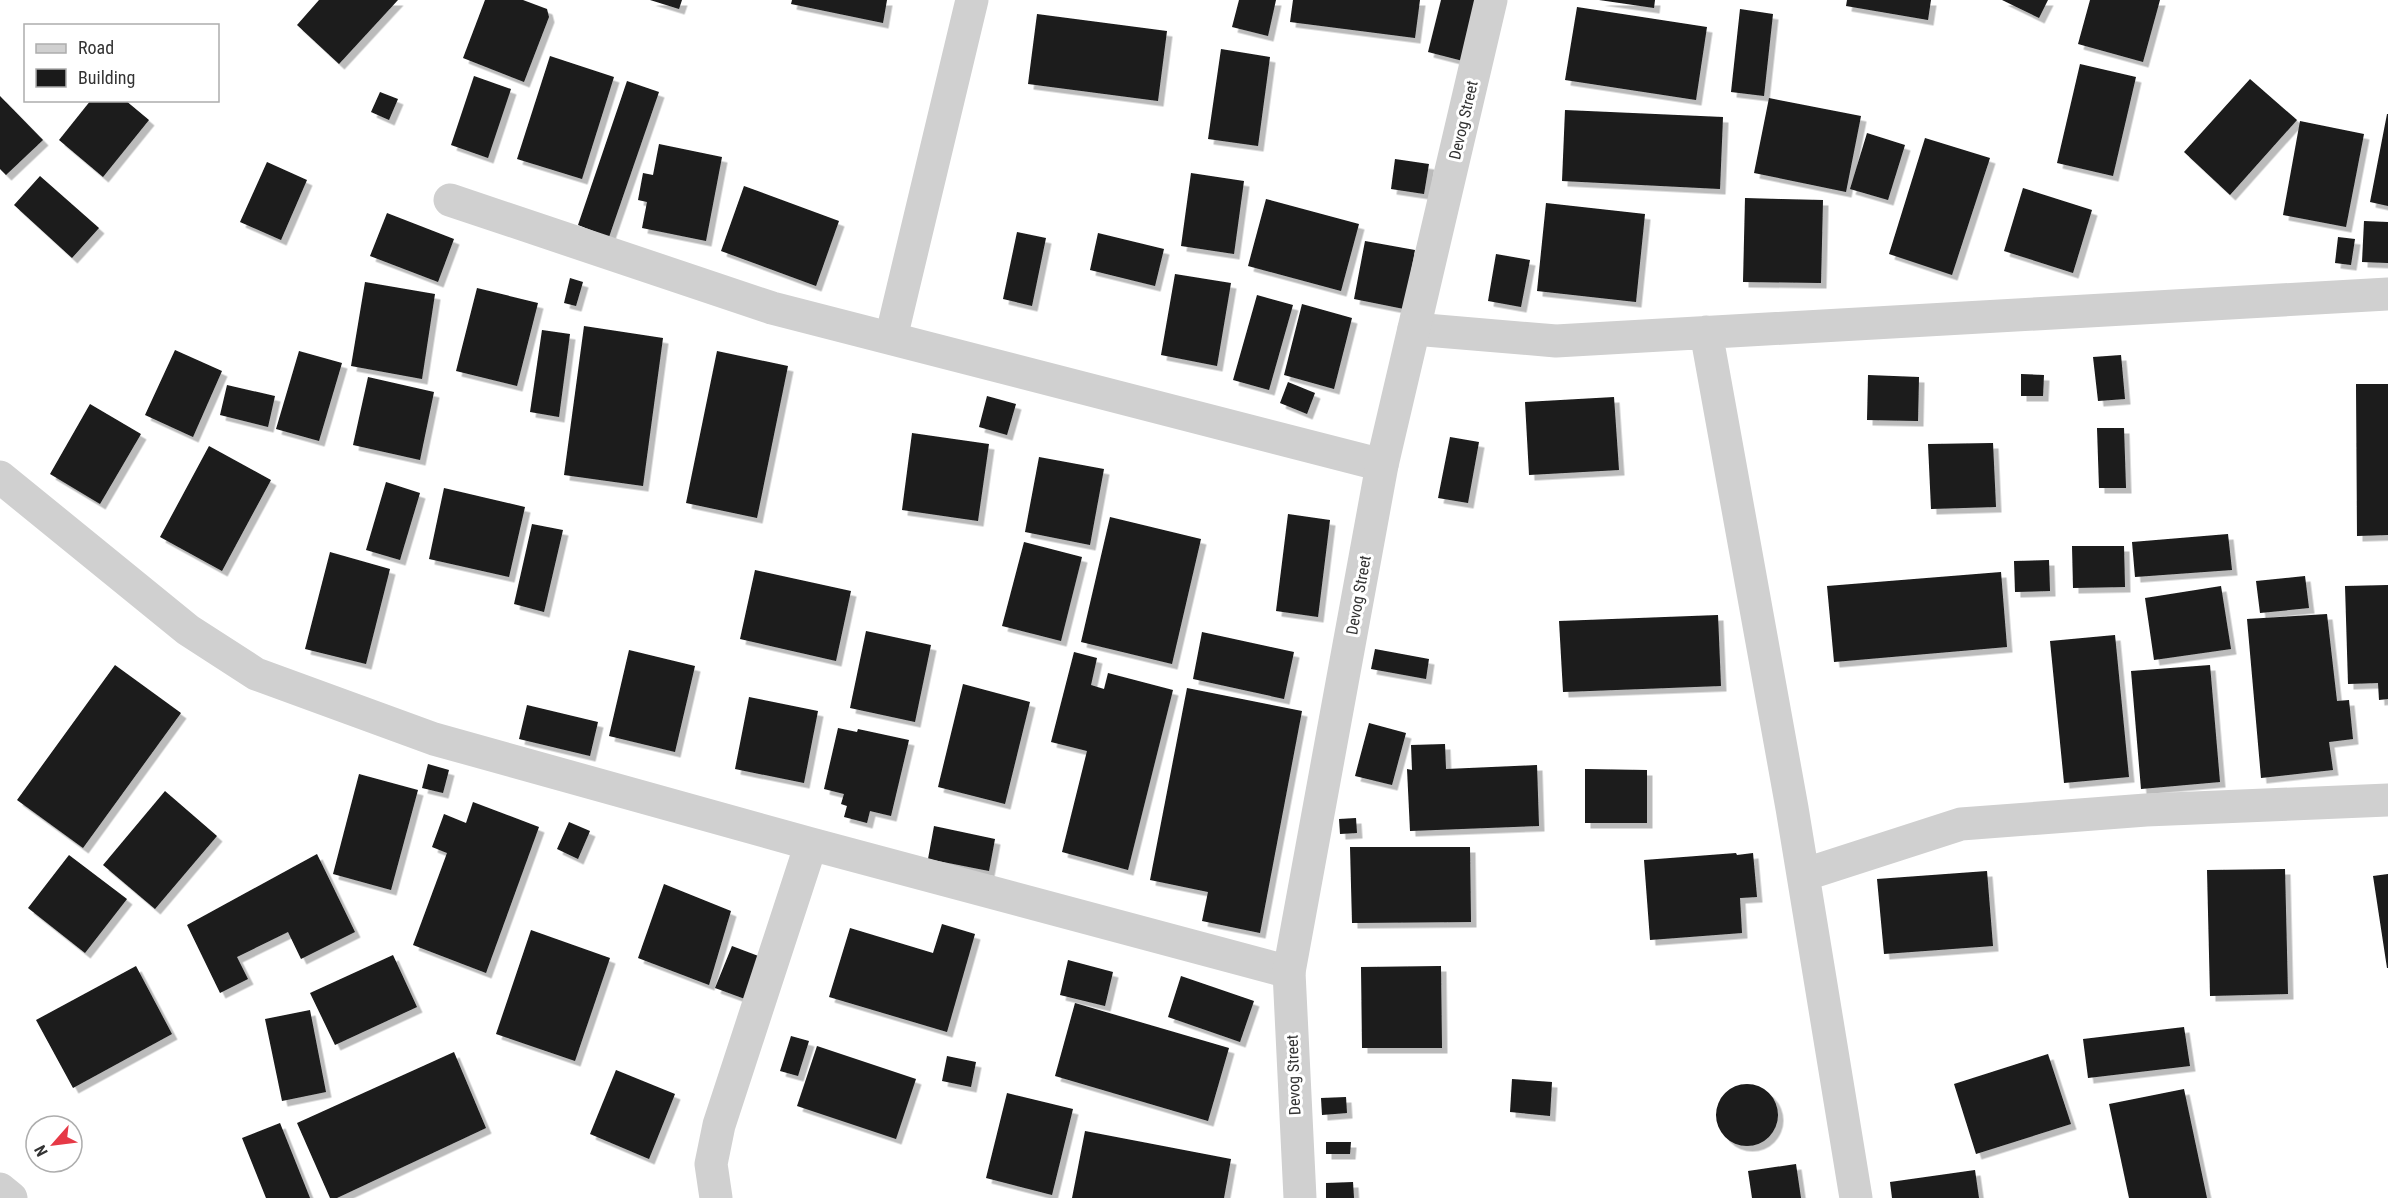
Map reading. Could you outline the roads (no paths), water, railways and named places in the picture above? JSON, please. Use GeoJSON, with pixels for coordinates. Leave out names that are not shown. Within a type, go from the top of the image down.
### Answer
{"type":"FeatureCollection","features":[{"type":"Feature","properties":{"kind":"street"},"geometry":{"type":"LineString","coordinates":[[891,338],[972,0]]}},
{"type":"Feature","properties":{"kind":"street","name":"Devog Street"},"geometry":{"type":"LineString","coordinates":[[1300,1198],[1289,972],[1382,465],[1491,0]]}},
{"type":"Feature","properties":{"kind":"street"},"geometry":{"type":"LineString","coordinates":[[450,200],[772,308],[1382,465]]}},
{"type":"Feature","properties":{"kind":"street"},"geometry":{"type":"LineString","coordinates":[[1414,329],[1556,341],[2388,294]]}},
{"type":"Feature","properties":{"kind":"street"},"geometry":{"type":"LineString","coordinates":[[1706,332],[1803,875],[1856,1198]]}},
{"type":"Feature","properties":{"kind":"street"},"geometry":{"type":"LineString","coordinates":[[0,477],[188,630],[256,674],[434,739],[812,844],[1289,972]]}},
{"type":"Feature","properties":{"kind":"street"},"geometry":{"type":"LineString","coordinates":[[1803,875],[1961,824],[2146,810],[2388,800]]}},
{"type":"Feature","properties":{"kind":"street"},"geometry":{"type":"LineString","coordinates":[[716,1198],[711,1164],[719,1125],[812,844]]}},
{"type":"Feature","properties":{"kind":"street"},"geometry":{"type":"LineString","coordinates":[[0,1189],[12,1198]]}}]}
